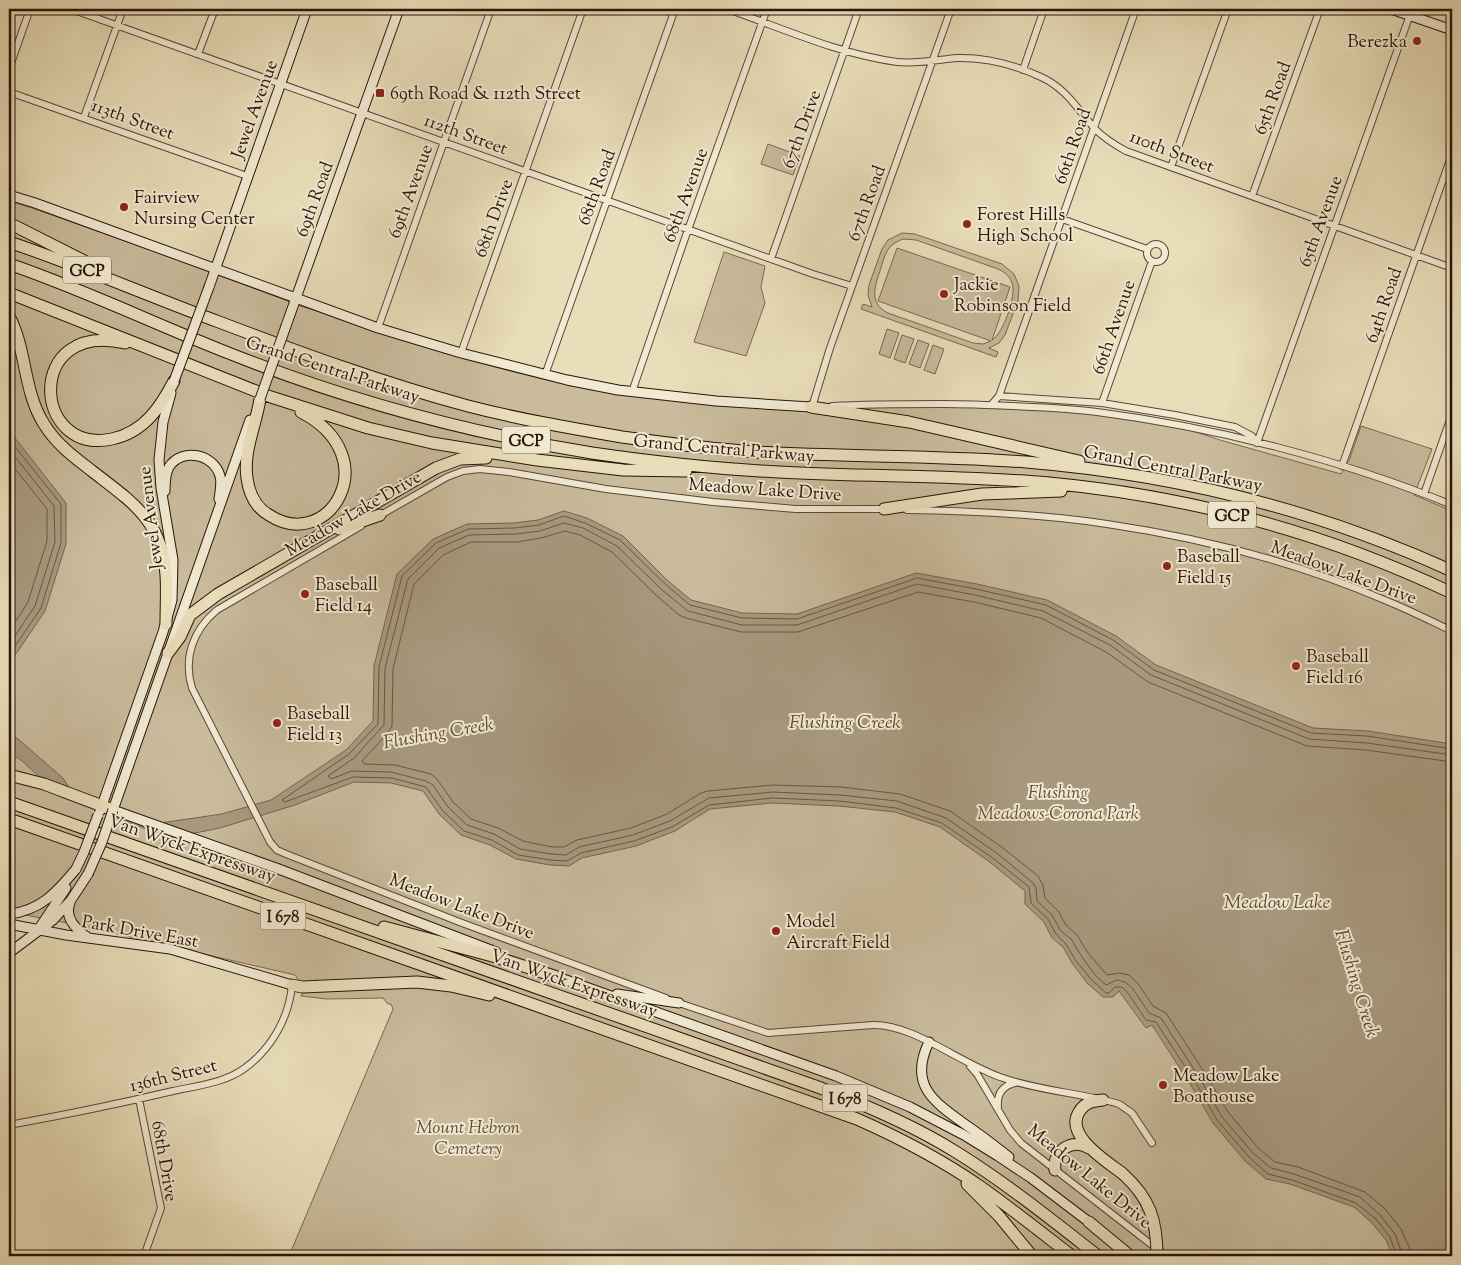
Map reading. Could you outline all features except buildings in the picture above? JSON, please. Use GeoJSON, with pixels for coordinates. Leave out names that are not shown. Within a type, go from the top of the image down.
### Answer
{"type":"FeatureCollection","features":[{"type":"Feature","properties":{"kind":"highway"},"geometry":{"type":"LineString","coordinates":[[9,222],[164,301]]}},
{"type":"Feature","properties":{"kind":"highway","name":"Grand Central Parkway"},"geometry":{"type":"LineString","coordinates":[[9,242],[298,351],[433,396],[492,412],[571,428],[667,443],[728,450],[1004,461],[1129,474],[1221,492],[1299,513],[1375,539],[1452,571]]}},
{"type":"Feature","properties":{"kind":"highway","name":"Grand Central Parkway"},"geometry":{"type":"LineString","coordinates":[[9,264],[80,290],[256,363],[332,390],[486,432],[592,452],[680,464],[778,472],[992,479],[1099,489],[1209,509],[1284,529],[1368,557],[1452,593]]}},
{"type":"Feature","properties":{"kind":"highway"},"geometry":{"type":"LineString","coordinates":[[9,293],[154,351],[306,415],[320,424],[334,440],[344,459],[346,479],[342,494],[321,517],[311,521],[290,523],[275,519],[259,508],[251,495],[246,476],[246,460],[265,398]]}},
{"type":"Feature","properties":{"kind":"highway"},"geometry":{"type":"LineString","coordinates":[[9,316],[16,334],[32,400],[45,426],[65,450],[133,503],[153,527],[160,544],[165,568],[166,624]]}},
{"type":"Feature","properties":{"kind":"highway"},"geometry":{"type":"LineString","coordinates":[[154,351],[122,343],[104,341],[88,342],[71,349],[58,362],[50,383],[52,402],[59,419],[72,432],[88,439],[104,440],[119,437],[135,429],[160,408],[174,381]]}},
{"type":"Feature","properties":{"kind":"highway"},"geometry":{"type":"LineString","coordinates":[[265,398],[400,436],[464,449],[537,460],[642,471],[778,472]]}},
{"type":"Feature","properties":{"kind":"highway"},"geometry":{"type":"LineString","coordinates":[[811,407],[909,422],[1035,450],[1129,474]]}},
{"type":"Feature","properties":{"kind":"highway"},"geometry":{"type":"LineString","coordinates":[[168,653],[180,637],[188,618],[201,605],[436,468],[452,461],[468,458],[537,460]]}},
{"type":"Feature","properties":{"kind":"highway"},"geometry":{"type":"LineString","coordinates":[[884,509],[998,493],[1099,489]]}},
{"type":"Feature","properties":{"kind":"highway"},"geometry":{"type":"LineString","coordinates":[[314,538],[380,515]]}},
{"type":"Feature","properties":{"kind":"highway"},"geometry":{"type":"LineString","coordinates":[[9,775],[44,784],[113,810]]}},
{"type":"Feature","properties":{"kind":"highway","name":"Van Wyck Expressway"},"geometry":{"type":"LineString","coordinates":[[9,802],[863,1104],[920,1131],[972,1162],[1098,1256]]}},
{"type":"Feature","properties":{"kind":"highway","name":"Van Wyck Expressway"},"geometry":{"type":"LineString","coordinates":[[9,819],[839,1112],[894,1136],[947,1165],[997,1199],[1072,1256]]}},
{"type":"Feature","properties":{"kind":"highway"},"geometry":{"type":"LineString","coordinates":[[217,875],[425,939],[558,977]]}},
{"type":"Feature","properties":{"kind":"highway"},"geometry":{"type":"LineString","coordinates":[[292,985],[302,987],[397,982],[428,983],[456,987],[558,1012]]}},
{"type":"Feature","properties":{"kind":"highway"},"geometry":{"type":"LineString","coordinates":[[1091,1149],[1083,1141],[1076,1119],[1084,1106],[1093,1101],[1103,1100]]}},
{"type":"Feature","properties":{"kind":"highway"},"geometry":{"type":"LineString","coordinates":[[1055,1170],[1056,1156],[1066,1147],[1076,1144],[1085,1145],[1124,1174],[1139,1190],[1150,1210],[1156,1233],[1157,1256]]}},
{"type":"Feature","properties":{"kind":"highway"},"geometry":{"type":"LineString","coordinates":[[947,1165],[999,1216],[1032,1256]]}},
{"type":"Feature","properties":{"kind":"highway"},"geometry":{"type":"LineString","coordinates":[[1088,1222],[1130,1256]]}},
{"type":"Feature","properties":{"kind":"street"},"geometry":{"type":"LineString","coordinates":[[9,69],[30,9]]}},
{"type":"Feature","properties":{"kind":"street","name":"112th Street"},"geometry":{"type":"LineString","coordinates":[[71,9],[813,274],[852,286]]}},
{"type":"Feature","properties":{"kind":"street"},"geometry":{"type":"LineString","coordinates":[[84,117],[123,9]]}},
{"type":"Feature","properties":{"kind":"street"},"geometry":{"type":"LineString","coordinates":[[198,54],[214,9]]}},
{"type":"Feature","properties":{"kind":"street","name":"Jewel Avenue"},"geometry":{"type":"LineString","coordinates":[[39,930],[76,870],[84,852],[166,624],[172,600],[173,576],[172,552],[159,476],[159,453],[163,422],[174,381],[307,9]]}},
{"type":"Feature","properties":{"kind":"street","name":"69th Road"},"geometry":{"type":"LineString","coordinates":[[265,398],[286,326],[399,9]]}},
{"type":"Feature","properties":{"kind":"street","name":"69th Avenue"},"geometry":{"type":"LineString","coordinates":[[378,328],[491,9]]}},
{"type":"Feature","properties":{"kind":"street","name":"68th Drive"},"geometry":{"type":"LineString","coordinates":[[461,353],[583,9]]}},
{"type":"Feature","properties":{"kind":"street","name":"68th Road"},"geometry":{"type":"LineString","coordinates":[[546,375],[675,9]]}},
{"type":"Feature","properties":{"kind":"street","name":"110th Street"},"geometry":{"type":"LineString","coordinates":[[726,9],[844,51],[872,58],[899,62],[932,62],[960,58],[985,59],[1023,70],[1042,77],[1064,92],[1094,128],[1109,141],[1126,151],[1452,268]]}},
{"type":"Feature","properties":{"kind":"street","name":"68th Avenue"},"geometry":{"type":"LineString","coordinates":[[632,392],[767,9]]}},
{"type":"Feature","properties":{"kind":"street","name":"67th Drive"},"geometry":{"type":"LineString","coordinates":[[771,258],[859,9]]}},
{"type":"Feature","properties":{"kind":"street","name":"67th Road"},"geometry":{"type":"LineString","coordinates":[[811,407],[951,9]]}},
{"type":"Feature","properties":{"kind":"street"},"geometry":{"type":"LineString","coordinates":[[1023,70],[1044,9]]}},
{"type":"Feature","properties":{"kind":"street","name":"66th Road"},"geometry":{"type":"LineString","coordinates":[[992,404],[1000,396],[1136,9]]}},
{"type":"Feature","properties":{"kind":"street"},"geometry":{"type":"LineString","coordinates":[[1171,167],[1228,9]]}},
{"type":"Feature","properties":{"kind":"street","name":"65th Road"},"geometry":{"type":"LineString","coordinates":[[1252,196],[1320,9]]}},
{"type":"Feature","properties":{"kind":"street"},"geometry":{"type":"LineString","coordinates":[[1391,9],[1410,12],[1452,30]]}},
{"type":"Feature","properties":{"kind":"street","name":"65th Avenue"},"geometry":{"type":"LineString","coordinates":[[1258,443],[1410,12]]}},
{"type":"Feature","properties":{"kind":"street","name":"113th Street"},"geometry":{"type":"LineString","coordinates":[[9,92],[247,176]]}},
{"type":"Feature","properties":{"kind":"street","name":"64th Road"},"geometry":{"type":"LineString","coordinates":[[1342,466],[1452,154]]}},
{"type":"Feature","properties":{"kind":"street"},"geometry":{"type":"LineString","coordinates":[[9,195],[378,328],[461,353],[587,384],[632,392],[716,401],[811,407],[858,404],[992,404],[1096,411],[1176,425],[1258,443],[1342,466],[1452,505]]}},
{"type":"Feature","properties":{"kind":"street"},"geometry":{"type":"LineString","coordinates":[[1062,219],[1147,249]]}},
{"type":"Feature","properties":{"kind":"street"},"geometry":{"type":"LineString","coordinates":[[1157,243],[1164,249],[1165,255],[1161,260],[1152,261],[1147,258],[1147,249],[1151,244],[1157,243]]}},
{"type":"Feature","properties":{"kind":"street","name":"66th Avenue"},"geometry":{"type":"LineString","coordinates":[[1102,403],[1152,261]]}},
{"type":"Feature","properties":{"kind":"street"},"geometry":{"type":"LineString","coordinates":[[1000,396],[1102,403],[1175,415],[1235,427],[1252,436],[1258,443]]}},
{"type":"Feature","properties":{"kind":"street","name":"Jewel Avenue"},"geometry":{"type":"LineString","coordinates":[[9,953],[53,920],[71,900],[88,874],[100,847],[252,415],[265,398]]}},
{"type":"Feature","properties":{"kind":"street"},"geometry":{"type":"LineString","coordinates":[[1424,494],[1452,414]]}},
{"type":"Feature","properties":{"kind":"street"},"geometry":{"type":"LineString","coordinates":[[164,511],[165,482],[170,467],[182,457],[195,455],[211,462],[219,474],[221,481],[217,514]]}},
{"type":"Feature","properties":{"kind":"street","name":"Meadow Lake Drive"},"geometry":{"type":"LineString","coordinates":[[1152,1143],[1129,1110],[1118,1104],[1021,1084],[996,1076],[968,1064],[906,1031],[882,1024],[768,1033],[679,1003],[462,923],[277,850],[270,842],[240,785],[192,688],[188,664],[191,647],[197,632],[209,616],[225,604],[448,477],[464,471],[480,469],[509,472],[606,489],[713,502],[796,509],[991,512],[1107,524],[1197,542],[1262,558],[1321,576],[1386,600],[1452,631]]}},
{"type":"Feature","properties":{"kind":"street"},"geometry":{"type":"LineString","coordinates":[[113,810],[276,868],[590,989],[836,1076],[891,1098],[964,1135],[1031,1178]]}},
{"type":"Feature","properties":{"kind":"street"},"geometry":{"type":"LineString","coordinates":[[9,914],[27,910],[44,902],[76,870]]}},
{"type":"Feature","properties":{"kind":"street"},"geometry":{"type":"LineString","coordinates":[[71,900],[68,909],[70,920],[87,937]]}},
{"type":"Feature","properties":{"kind":"street","name":"Park Drive East"},"geometry":{"type":"LineString","coordinates":[[9,924],[170,949],[292,985]]}},
{"type":"Feature","properties":{"kind":"street","name":"136th Street"},"geometry":{"type":"LineString","coordinates":[[9,1126],[224,1079],[244,1069],[271,1043],[279,1028],[292,992],[292,985]]}},
{"type":"Feature","properties":{"kind":"street"},"geometry":{"type":"LineString","coordinates":[[590,989],[679,1003]]}},
{"type":"Feature","properties":{"kind":"street"},"geometry":{"type":"LineString","coordinates":[[929,1042],[921,1068],[924,1087],[932,1098],[944,1109],[998,1148],[1031,1178],[1135,1256]]}},
{"type":"Feature","properties":{"kind":"street","name":"Meadow Lake Drive"},"geometry":{"type":"LineString","coordinates":[[968,1064],[1015,1137],[1166,1256]]}},
{"type":"Feature","properties":{"kind":"street"},"geometry":{"type":"LineString","coordinates":[[999,1112],[997,1098],[1001,1090],[1009,1084],[1021,1084]]}},
{"type":"Feature","properties":{"kind":"street","name":"68th Drive"},"geometry":{"type":"LineString","coordinates":[[139,1099],[161,1208],[144,1256]]}},
{"type":"Feature","properties":{"kind":"green space"},"geometry":{"type":"Polygon","coordinates":[[[768,144],[800,156],[793,175],[761,164],[768,144]]]}},
{"type":"Feature","properties":{"kind":"green space","name":"Flushing Meadows-Corona Park"},"geometry":{"type":"Polygon","coordinates":[[[9,201],[202,268],[303,307],[567,380],[811,407],[992,404],[1096,411],[1176,425],[1220,440],[1341,474],[1350,458],[1361,426],[1432,449],[1414,495],[1452,511],[1452,1256],[289,1256],[393,1009],[391,1004],[388,1004],[383,998],[327,999],[301,996],[304,991],[351,989],[317,980],[304,983],[300,982],[295,975],[90,929],[90,927],[9,912],[9,201]]]}},
{"type":"Feature","properties":{"kind":"green space","name":"Jackie Robinson Field"},"geometry":{"type":"Polygon","coordinates":[[[902,233],[915,234],[1002,264],[1014,274],[1019,286],[1018,301],[1005,335],[999,343],[989,348],[998,352],[996,357],[861,309],[863,304],[872,307],[868,295],[869,285],[882,249],[888,240],[902,233]],[[903,239],[898,241],[887,252],[875,287],[875,299],[878,304],[888,313],[973,343],[983,344],[991,341],[878,301],[897,248],[1010,287],[992,340],[1000,330],[1008,314],[1013,296],[1012,283],[1008,276],[998,269],[916,240],[903,239]]]}},
{"type":"Feature","properties":{"kind":"green space"},"geometry":{"type":"Polygon","coordinates":[[[724,252],[765,266],[761,287],[765,303],[746,356],[694,342],[724,252]]]}},
{"type":"Feature","properties":{"kind":"green space"},"geometry":{"type":"Polygon","coordinates":[[[887,329],[899,333],[890,358],[879,354],[887,329]]]}},
{"type":"Feature","properties":{"kind":"green space"},"geometry":{"type":"Polygon","coordinates":[[[902,335],[914,339],[905,363],[894,359],[902,335]]]}},
{"type":"Feature","properties":{"kind":"green space"},"geometry":{"type":"Polygon","coordinates":[[[918,340],[929,344],[920,368],[909,364],[918,340]]]}},
{"type":"Feature","properties":{"kind":"green space"},"geometry":{"type":"Polygon","coordinates":[[[933,345],[944,349],[935,374],[924,370],[933,345]]]}},
{"type":"Feature","properties":{"kind":"water"},"geometry":{"type":"Polygon","coordinates":[[[9,436],[15,438],[66,503],[66,544],[45,611],[9,662],[9,436]]]}},
{"type":"Feature","properties":{"kind":"water","name":"Meadow Lake"},"geometry":{"type":"Polygon","coordinates":[[[564,511],[587,518],[623,536],[668,581],[691,600],[742,613],[797,614],[916,573],[977,584],[1047,600],[1116,636],[1156,665],[1313,728],[1368,731],[1452,744],[1452,1256],[1393,1256],[1386,1240],[1372,1223],[1354,1207],[1290,1184],[1266,1179],[1245,1161],[1213,1123],[1152,1025],[1146,1028],[1119,991],[1113,997],[1103,997],[1087,983],[1063,947],[1052,938],[1044,922],[1025,904],[1025,891],[991,863],[940,827],[895,812],[839,806],[772,803],[710,809],[675,831],[636,846],[582,858],[569,866],[550,865],[516,859],[490,845],[461,835],[439,814],[423,791],[391,783],[354,782],[295,805],[220,828],[170,838],[61,797],[22,761],[9,752],[9,730],[63,778],[70,789],[160,823],[222,814],[271,800],[346,750],[373,721],[374,666],[397,574],[433,539],[467,524],[514,523],[538,520],[564,511]]]}},
{"type":"Feature","properties":{"kind":"place","name":"Berezka"},"geometry":{"type":"Point","coordinates":[1417,41]}},
{"type":"Feature","properties":{"kind":"place","name":"69th Road & 112th Street"},"geometry":{"type":"Point","coordinates":[380,93]}},
{"type":"Feature","properties":{"kind":"place","name":"Fairview Nursing Center"},"geometry":{"type":"Point","coordinates":[124,207]}},
{"type":"Feature","properties":{"kind":"place","name":"Forest Hills High School"},"geometry":{"type":"Point","coordinates":[967,224]}},
{"type":"Feature","properties":{"kind":"place","name":"Jackie Robinson Field"},"geometry":{"type":"Point","coordinates":[944,294]}},
{"type":"Feature","properties":{"kind":"place","name":"Baseball Field 15"},"geometry":{"type":"Point","coordinates":[1167,566]}},
{"type":"Feature","properties":{"kind":"place","name":"Baseball Field 14"},"geometry":{"type":"Point","coordinates":[305,594]}},
{"type":"Feature","properties":{"kind":"place","name":"Baseball Field 16"},"geometry":{"type":"Point","coordinates":[1296,666]}},
{"type":"Feature","properties":{"kind":"place","name":"Baseball Field 13"},"geometry":{"type":"Point","coordinates":[277,723]}},
{"type":"Feature","properties":{"kind":"place","name":"Model Aircraft Field"},"geometry":{"type":"Point","coordinates":[776,931]}},
{"type":"Feature","properties":{"kind":"place","name":"Meadow Lake Boathouse"},"geometry":{"type":"Point","coordinates":[1163,1085]}},
{"type":"Feature","properties":{"kind":"water label","name":"Flushing Creek"},"geometry":{"type":"Point","coordinates":[845,721]}},
{"type":"Feature","properties":{"kind":"water label","name":"Flushing Creek"},"geometry":{"type":"Point","coordinates":[438,732]}},
{"type":"Feature","properties":{"kind":"water label","name":"Flushing Creek"},"geometry":{"type":"Point","coordinates":[1358,983]}},
{"type":"Feature","properties":{"kind":"park label","name":"Mount Hebron Cemetery"},"geometry":{"type":"Point","coordinates":[468,1137]}}]}
